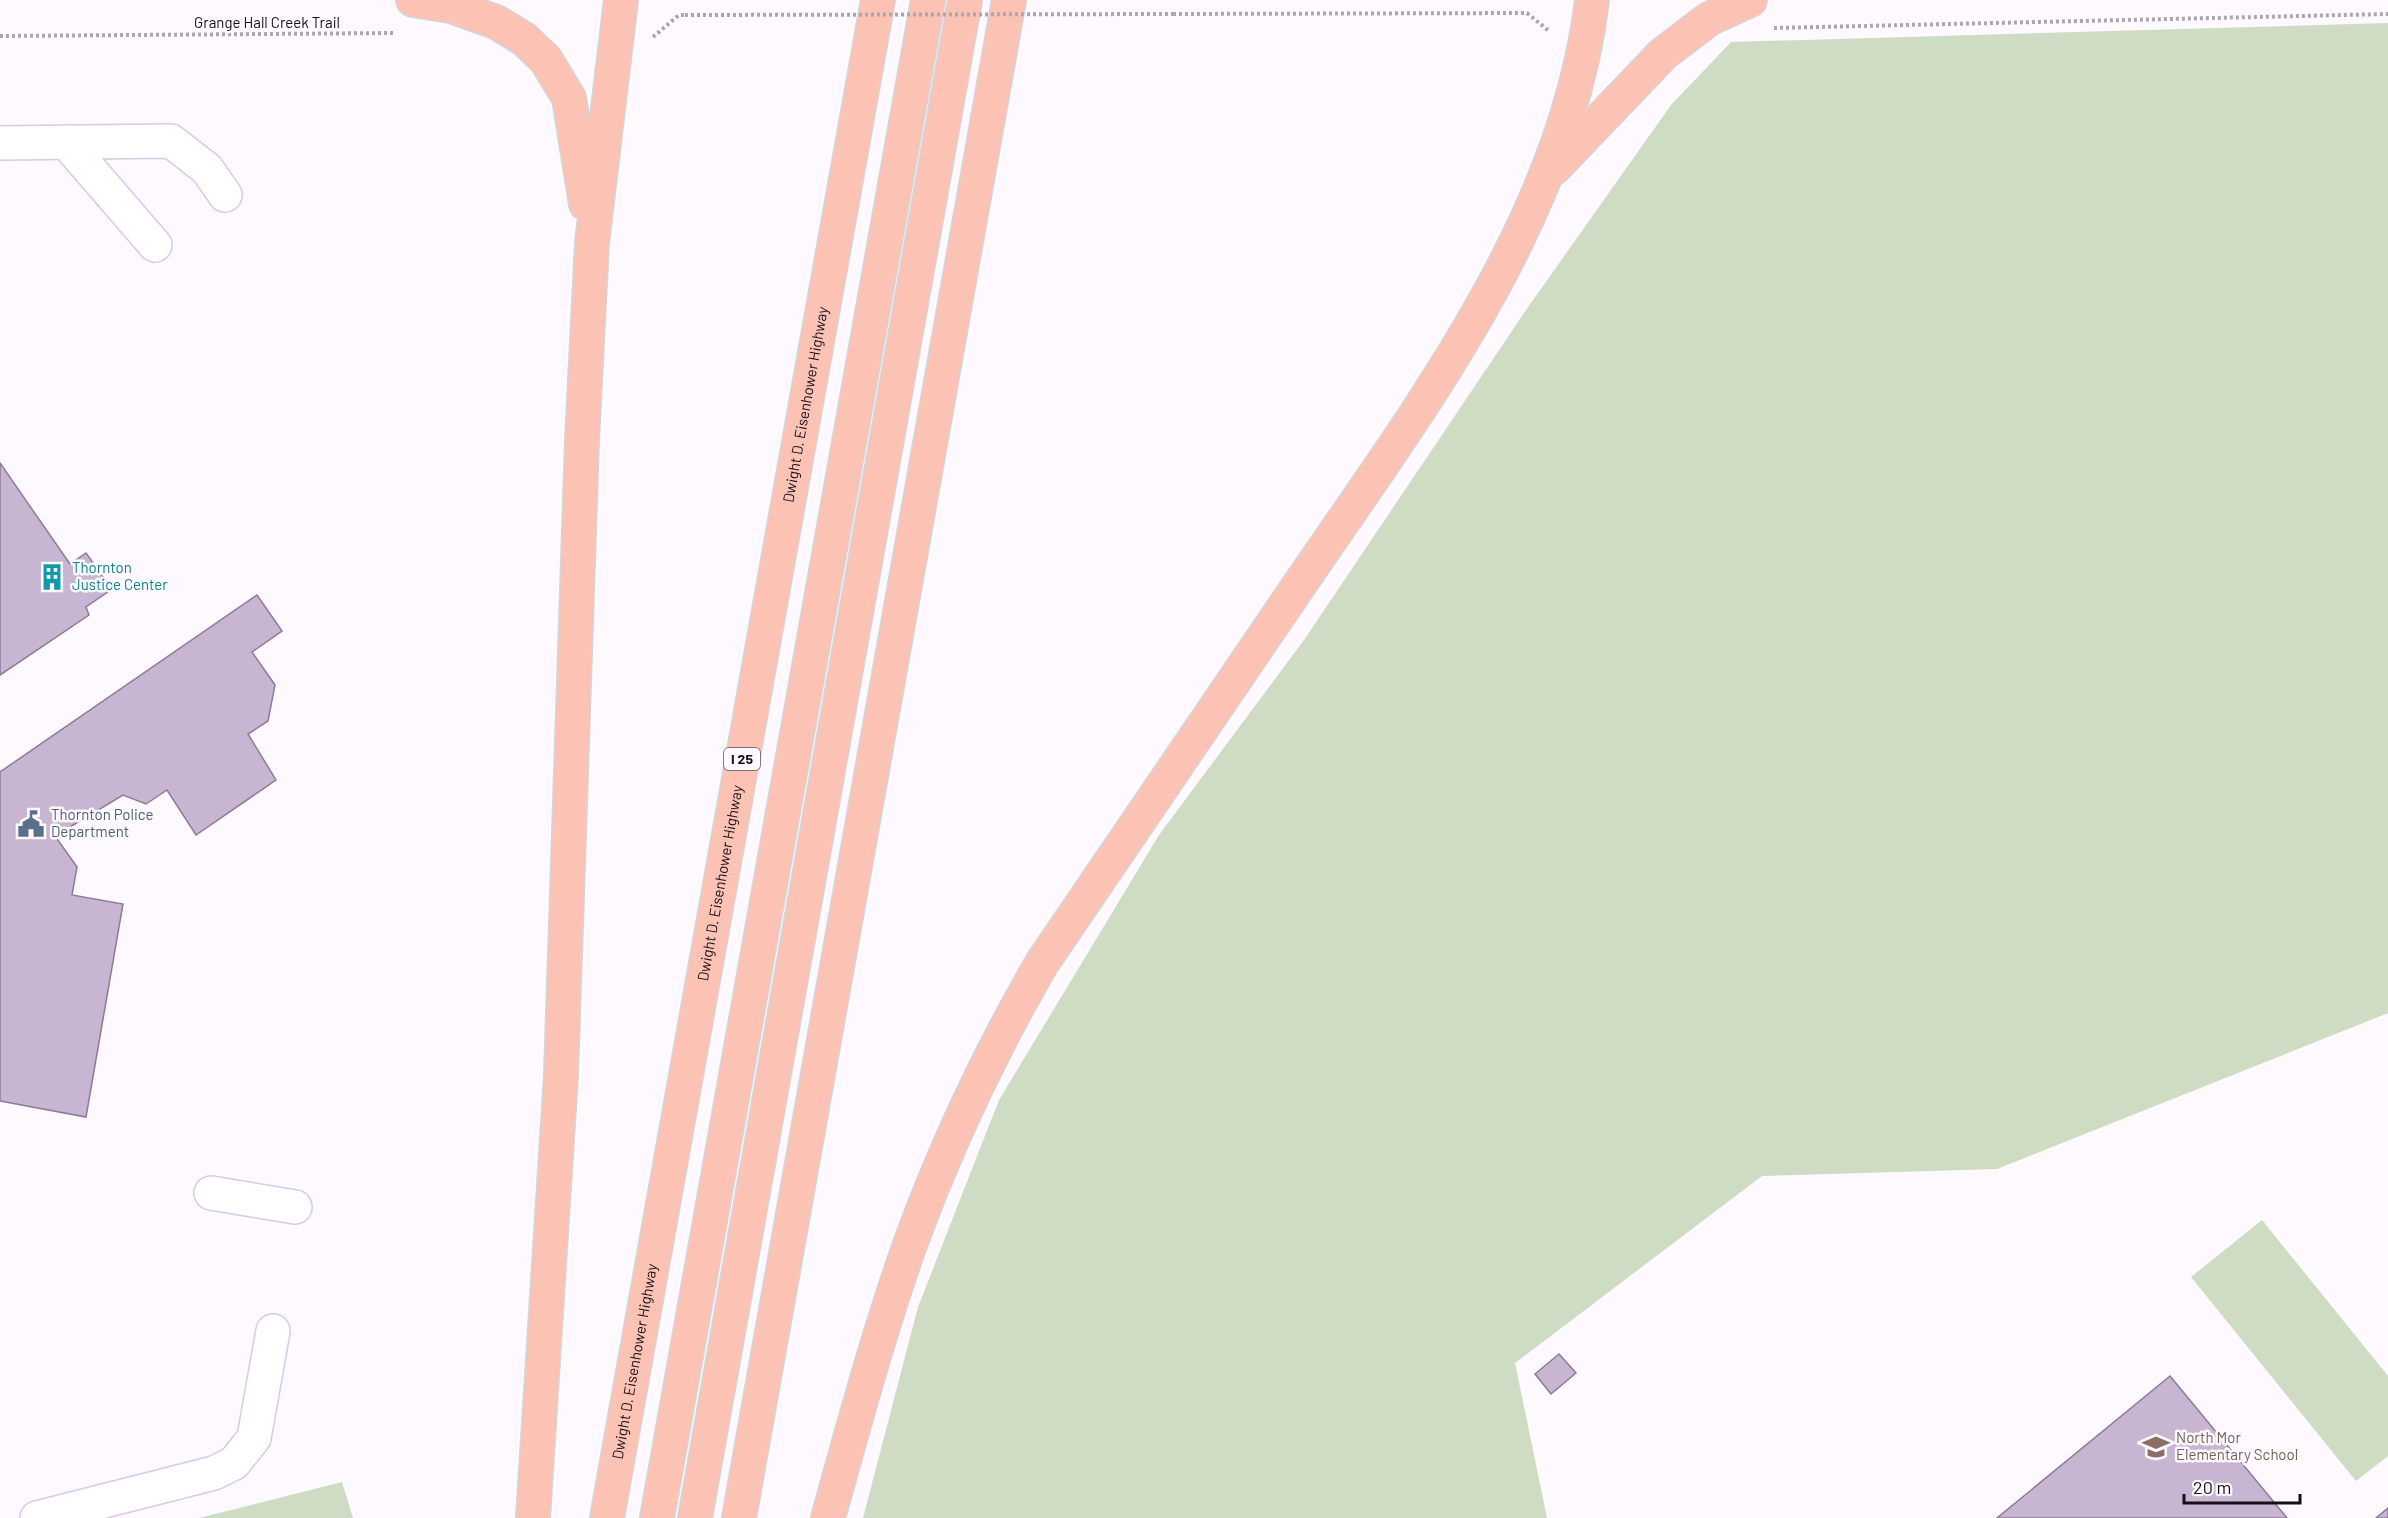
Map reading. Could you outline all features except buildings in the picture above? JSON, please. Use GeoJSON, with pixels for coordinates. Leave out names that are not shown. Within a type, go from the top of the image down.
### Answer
{"type":"FeatureCollection","features":[{"type":"Feature","properties":{"kind":"highway"},"geometry":{"type":"LineString","coordinates":[[413,0],[451,6],[496,22],[524,39],[546,60],[569,98],[592,243]]}},
{"type":"Feature","properties":{"kind":"highway"},"geometry":{"type":"LineString","coordinates":[[533,1518],[561,1075],[592,243],[621,0]]}},
{"type":"Feature","properties":{"kind":"highway","name":"Dwight D. Eisenhower Highway"},"geometry":{"type":"LineString","coordinates":[[607,1518],[878,0]]}},
{"type":"Feature","properties":{"kind":"highway"},"geometry":{"type":"LineString","coordinates":[[657,1518],[928,0]]}},
{"type":"Feature","properties":{"kind":"highway"},"geometry":{"type":"LineString","coordinates":[[695,1518],[965,0]]}},
{"type":"Feature","properties":{"kind":"highway"},"geometry":{"type":"LineString","coordinates":[[739,1518],[1009,0]]}},
{"type":"Feature","properties":{"kind":"highway"},"geometry":{"type":"LineString","coordinates":[[828,1518],[872,1360],[913,1239],[973,1094],[1007,1023],[1042,963],[1402,436],[1495,282],[1545,178],[1574,92],[1592,0]]}},
{"type":"Feature","properties":{"kind":"highway"},"geometry":{"type":"LineString","coordinates":[[1545,178],[1663,54],[1709,18],[1756,14]]}},
{"type":"Feature","properties":{"kind":"lane"},"geometry":{"type":"LineString","coordinates":[[0,143],[171,141],[207,169],[225,195]]}},
{"type":"Feature","properties":{"kind":"lane"},"geometry":{"type":"LineString","coordinates":[[66,142],[155,244]]}},
{"type":"Feature","properties":{"kind":"lane"},"geometry":{"type":"LineString","coordinates":[[211,1193],[295,1207]]}},
{"type":"Feature","properties":{"kind":"lane"},"geometry":{"type":"LineString","coordinates":[[37,1518],[214,1473],[234,1463],[254,1438],[273,1331]]}},
{"type":"Feature","properties":{"kind":"path"},"geometry":{"type":"LineString","coordinates":[[642,36],[652,37],[679,15],[1527,13],[1548,31],[1558,32]]}},
{"type":"Feature","properties":{"kind":"path"},"geometry":{"type":"LineString","coordinates":[[1756,14],[2388,14]]}},
{"type":"Feature","properties":{"kind":"path","name":"Grange Hall Creek Trail"},"geometry":{"type":"LineString","coordinates":[[0,36],[401,33]]}},
{"type":"Feature","properties":{"kind":"green space"},"geometry":{"type":"Polygon","coordinates":[[[2388,23],[2388,1013],[1997,1169],[1762,1176],[1515,1363],[1547,1518],[863,1518],[918,1307],[999,1100],[1159,835],[1304,640],[1526,310],[1671,105],[1731,42],[2388,23]]]}},
{"type":"Feature","properties":{"kind":"green space"},"geometry":{"type":"Polygon","coordinates":[[[2262,1220],[2388,1376],[2388,1456],[2356,1481],[2191,1277],[2262,1220]]]}},
{"type":"Feature","properties":{"kind":"green space"},"geometry":{"type":"Polygon","coordinates":[[[342,1482],[353,1518],[199,1518],[342,1482]]]}},
{"type":"Feature","properties":{"kind":"place","name":"Thornton Justice Center"},"geometry":{"type":"Point","coordinates":[52,577]}},
{"type":"Feature","properties":{"kind":"place","name":"Thornton Police Department"},"geometry":{"type":"Point","coordinates":[31,824]}},
{"type":"Feature","properties":{"kind":"place","name":"North Mor Elementary School"},"geometry":{"type":"Point","coordinates":[2156,1447]}}]}
